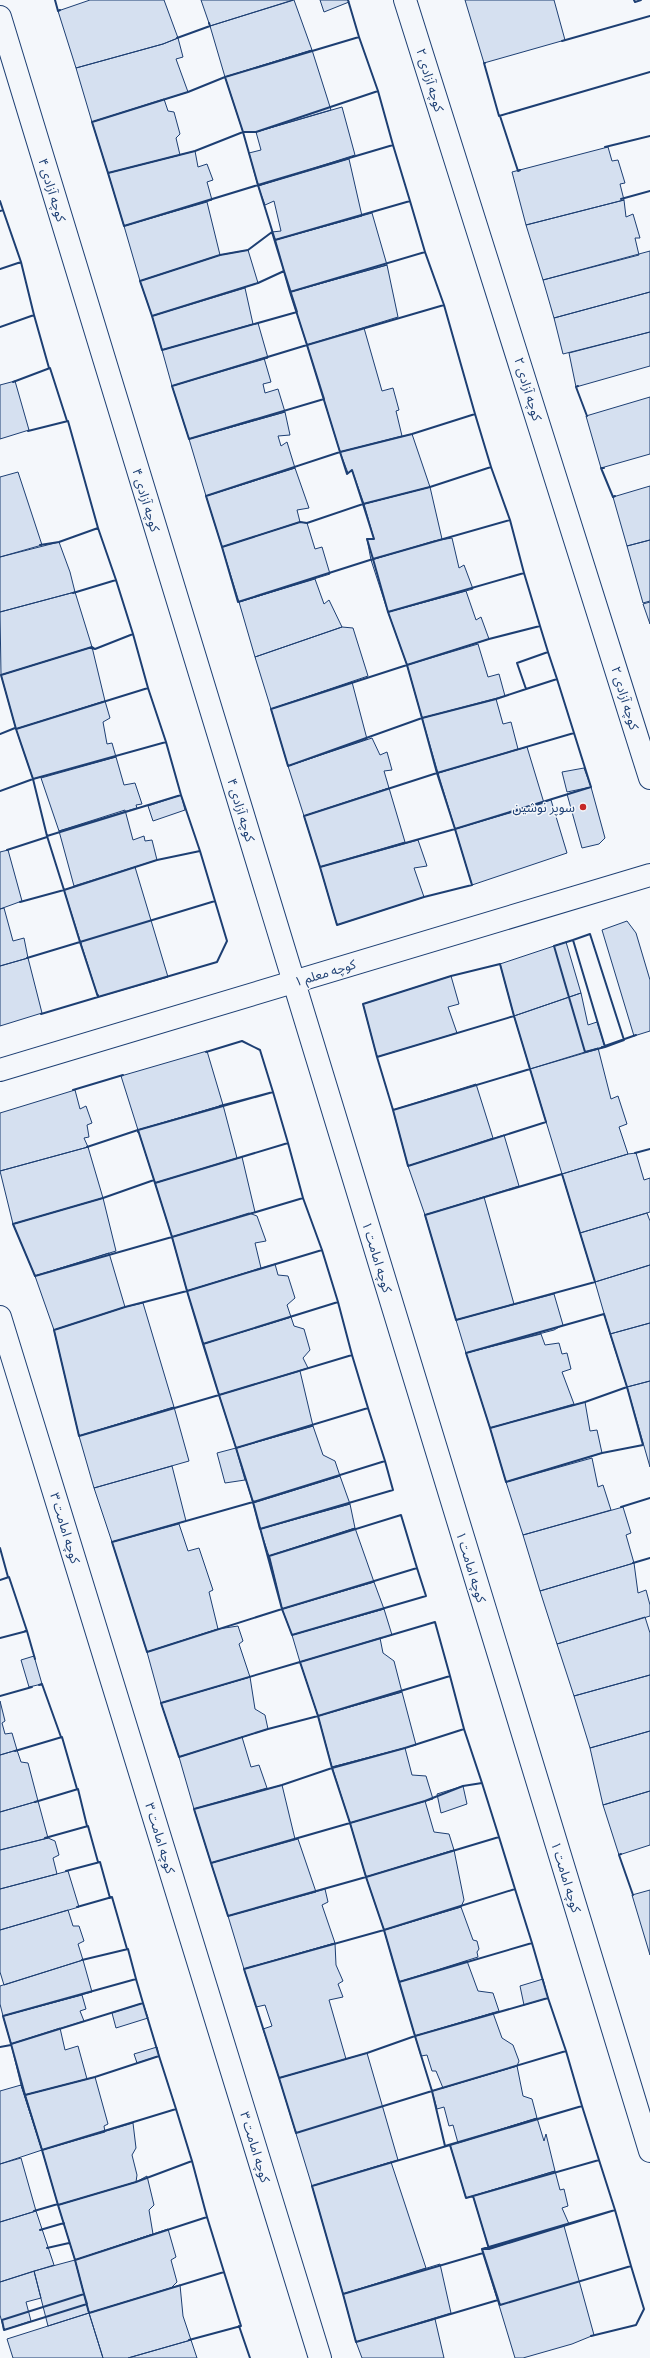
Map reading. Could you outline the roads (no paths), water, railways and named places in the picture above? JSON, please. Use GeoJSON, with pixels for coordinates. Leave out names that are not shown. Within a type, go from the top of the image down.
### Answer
{"type":"FeatureCollection","features":[{"type":"Feature","properties":{"kind":"street","name":"کوچه آزادی ۲"},"geometry":{"type":"LineString","coordinates":[[405,0],[650,778]]}},
{"type":"Feature","properties":{"kind":"street","name":"کوچه آزادی ۴"},"geometry":{"type":"LineString","coordinates":[[0,17],[293,982]]}},
{"type":"Feature","properties":{"kind":"street","name":"کوچه معلم ۱"},"geometry":{"type":"LineString","coordinates":[[0,1070],[650,875]]}},
{"type":"Feature","properties":{"kind":"street","name":"کوچه امامت ۱"},"geometry":{"type":"LineString","coordinates":[[293,982],[650,2151]]}},
{"type":"Feature","properties":{"kind":"street","name":"کوچه امامت ۳"},"geometry":{"type":"LineString","coordinates":[[0,1317],[320,2358]]}},
{"type":"Feature","properties":{"kind":"place","name":"سوپر نوشین"},"geometry":{"type":"Point","coordinates":[583,807]}}]}
